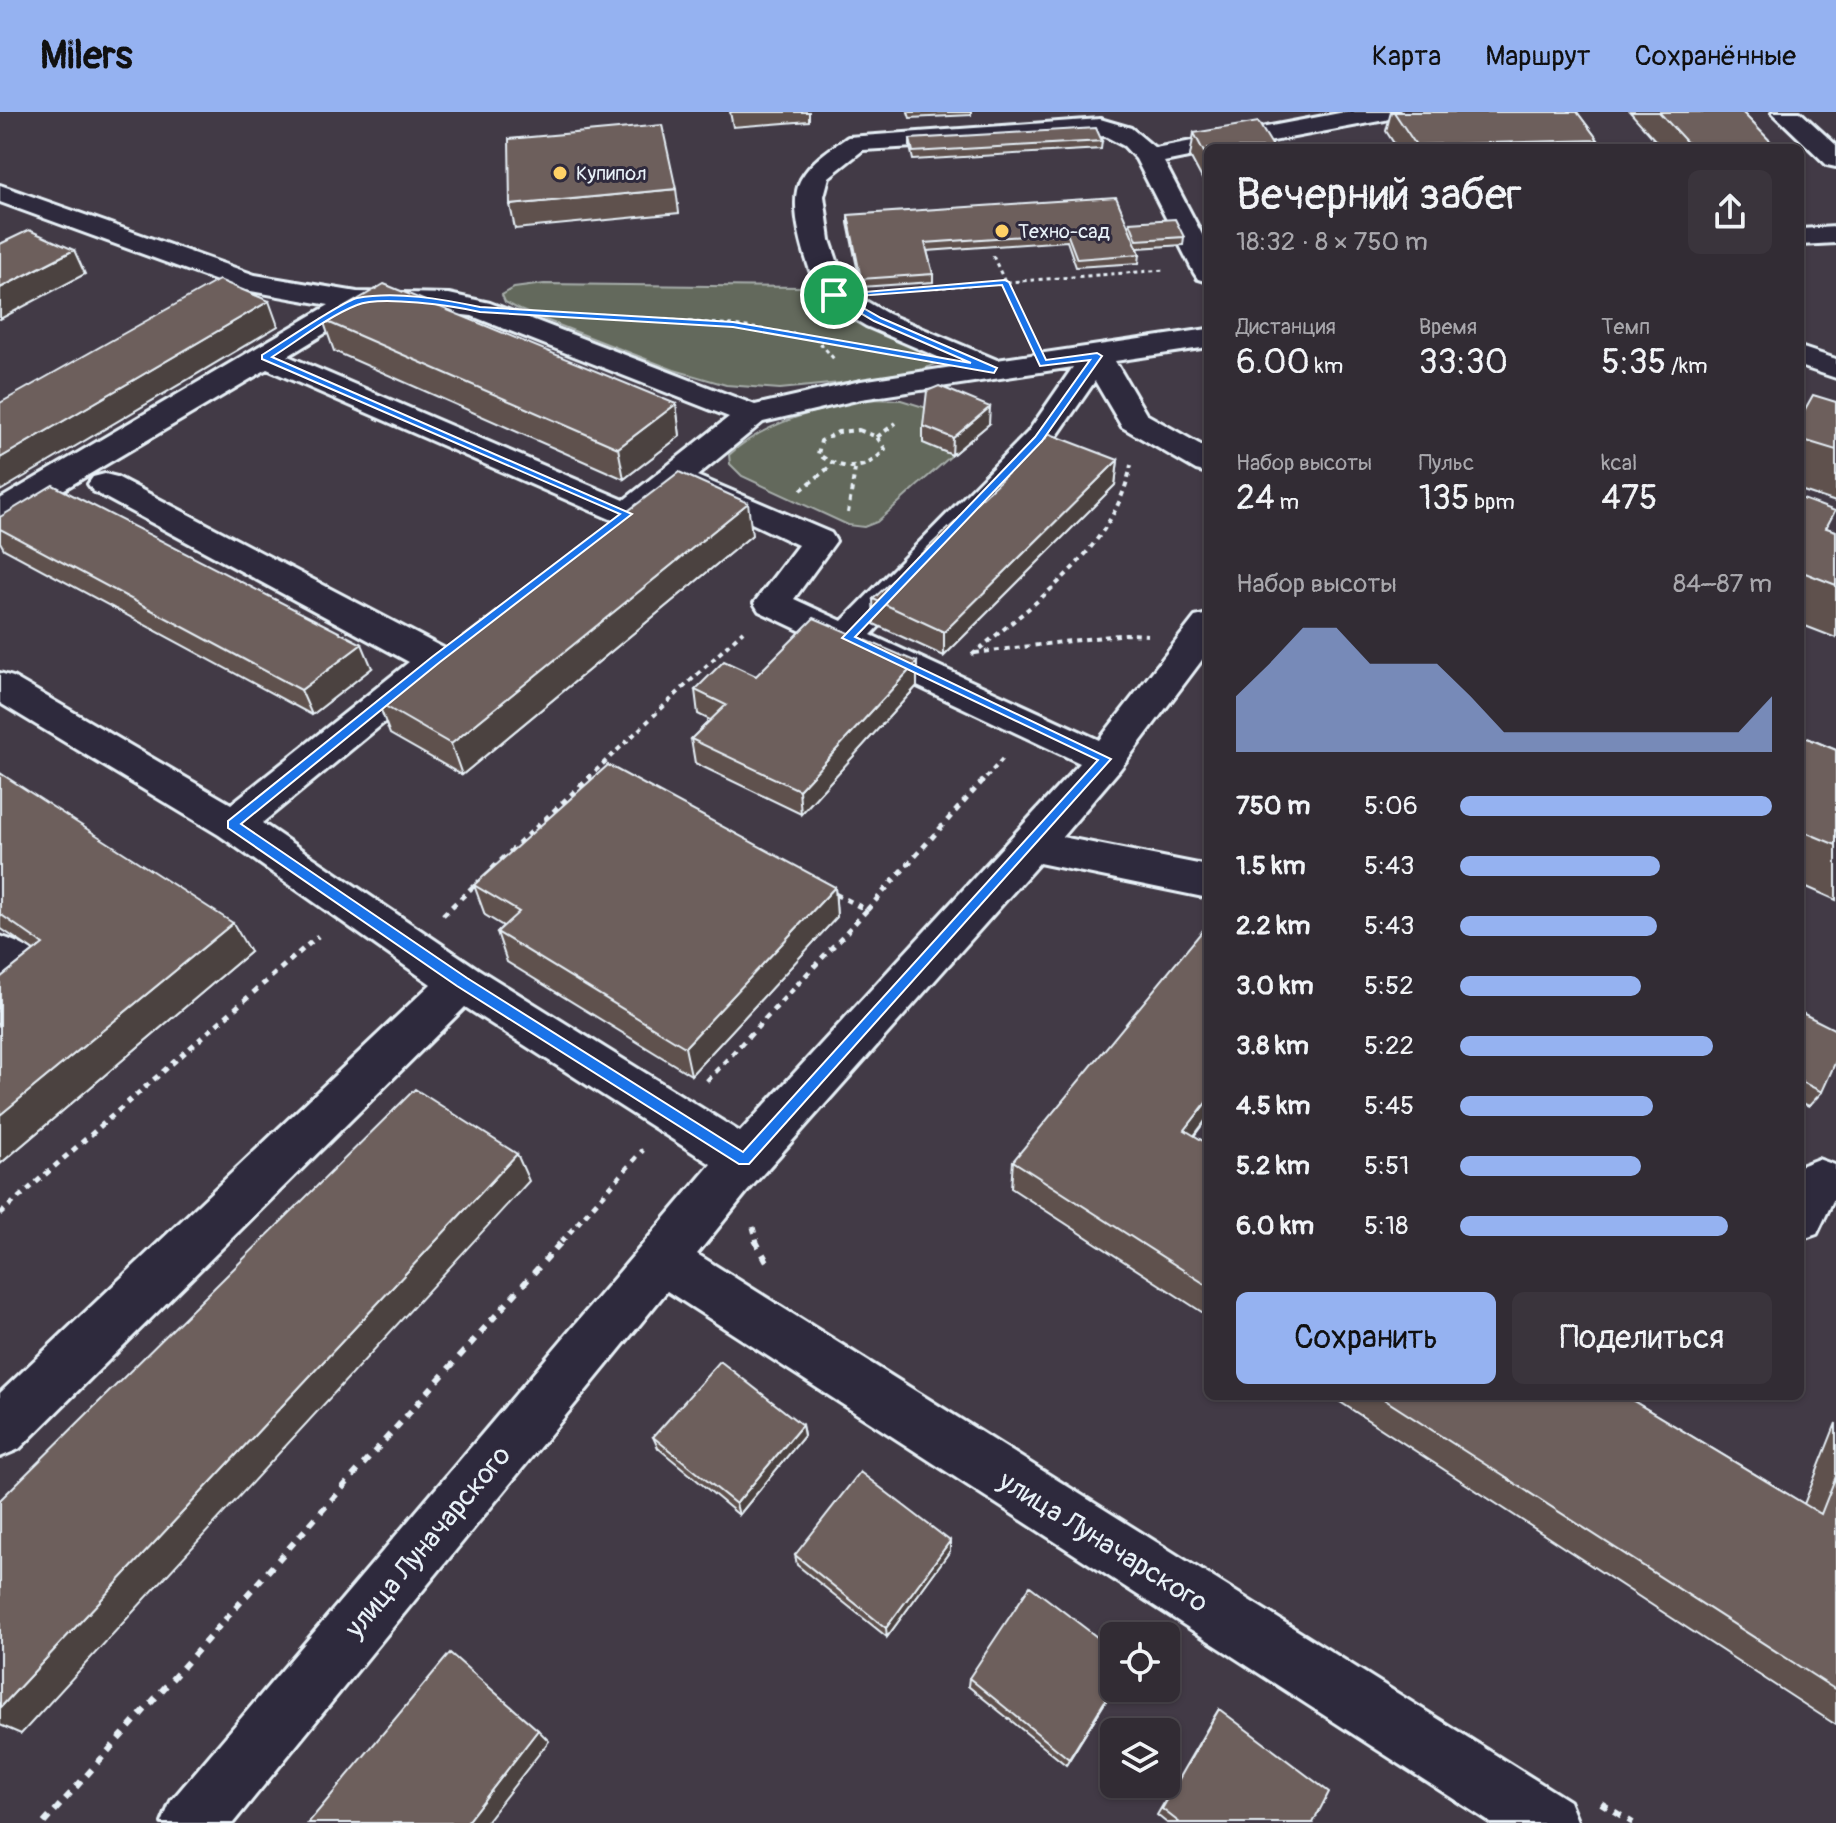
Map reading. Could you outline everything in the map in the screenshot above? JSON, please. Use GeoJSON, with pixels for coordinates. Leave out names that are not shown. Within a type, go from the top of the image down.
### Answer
{"type":"FeatureCollection","features":[{"type":"Feature","properties":{"kind":"street"},"geometry":{"type":"LineString","coordinates":[[853,112],[857,143]]}},
{"type":"Feature","properties":{"kind":"street"},"geometry":{"type":"LineString","coordinates":[[1216,144],[1385,112]]}},
{"type":"Feature","properties":{"kind":"street"},"geometry":{"type":"LineString","coordinates":[[1785,112],[1836,159]]}},
{"type":"Feature","properties":{"kind":"street"},"geometry":{"type":"LineString","coordinates":[[994,370],[877,320],[834,295],[810,208],[813,183],[829,163],[857,143],[1018,122],[1122,131],[1136,140],[1148,157],[1204,266]]}},
{"type":"Feature","properties":{"kind":"street"},"geometry":{"type":"LineString","coordinates":[[1148,157],[1204,146]]}},
{"type":"Feature","properties":{"kind":"street"},"geometry":{"type":"LineString","coordinates":[[0,193],[249,283],[357,301],[423,301],[480,309],[752,415]]}},
{"type":"Feature","properties":{"kind":"street"},"geometry":{"type":"LineString","coordinates":[[36,238],[72,219]]}},
{"type":"Feature","properties":{"kind":"street"},"geometry":{"type":"LineString","coordinates":[[1804,237],[1836,235]]}},
{"type":"Feature","properties":{"kind":"street"},"geometry":{"type":"LineString","coordinates":[[221,298],[249,283]]}},
{"type":"Feature","properties":{"kind":"street"},"geometry":{"type":"LineString","coordinates":[[0,513],[357,301]]}},
{"type":"Feature","properties":{"kind":"street"},"geometry":{"type":"LineString","coordinates":[[591,541],[752,415],[861,390],[1204,339]]}},
{"type":"Feature","properties":{"kind":"street"},"geometry":{"type":"LineString","coordinates":[[1097,356],[1133,420],[1204,461]]}},
{"type":"Feature","properties":{"kind":"street"},"geometry":{"type":"LineString","coordinates":[[847,638],[1039,439],[1097,356]]}},
{"type":"Feature","properties":{"kind":"street"},"geometry":{"type":"LineString","coordinates":[[265,357],[627,514]]}},
{"type":"Feature","properties":{"kind":"street"},"geometry":{"type":"LineString","coordinates":[[1804,357],[1836,369]]}},
{"type":"Feature","properties":{"kind":"street"},"geometry":{"type":"LineString","coordinates":[[675,477],[819,541],[772,603],[1106,759]]}},
{"type":"Feature","properties":{"kind":"street"},"geometry":{"type":"LineString","coordinates":[[105,484],[448,651],[233,824]]}},
{"type":"Feature","properties":{"kind":"street","name":"улица Луначарского"},"geometry":{"type":"LineString","coordinates":[[193,1823],[744,1160],[1106,759],[1204,631]]}},
{"type":"Feature","properties":{"kind":"street"},"geometry":{"type":"LineString","coordinates":[[0,686],[233,824],[462,982],[744,1160]]}},
{"type":"Feature","properties":{"kind":"street"},"geometry":{"type":"LineString","coordinates":[[1030,846],[1204,881]]}},
{"type":"Feature","properties":{"kind":"street"},"geometry":{"type":"LineString","coordinates":[[0,953],[36,978],[0,1006]]}},
{"type":"Feature","properties":{"kind":"street"},"geometry":{"type":"LineString","coordinates":[[0,1430],[462,982]]}},
{"type":"Feature","properties":{"kind":"street","name":"улица Луначарского"},"geometry":{"type":"LineString","coordinates":[[662,1260],[1570,1810]]}},
{"type":"Feature","properties":{"kind":"path"},"geometry":{"type":"LineString","coordinates":[[993,256],[1043,364]]}},
{"type":"Feature","properties":{"kind":"path"},"geometry":{"type":"LineString","coordinates":[[834,295],[1204,270]]}},
{"type":"Feature","properties":{"kind":"path"},"geometry":{"type":"LineString","coordinates":[[598,315],[733,325],[845,343]]}},
{"type":"Feature","properties":{"kind":"path"},"geometry":{"type":"LineString","coordinates":[[942,682],[1071,568],[1114,519],[1131,477],[1133,420]]}},
{"type":"Feature","properties":{"kind":"path"},"geometry":{"type":"LineString","coordinates":[[859,430],[877,437],[885,449],[878,461],[855,469],[832,465],[818,454],[821,441],[838,432],[859,430]]}},
{"type":"Feature","properties":{"kind":"path"},"geometry":{"type":"LineString","coordinates":[[410,946],[772,603]]}},
{"type":"Feature","properties":{"kind":"path"},"geometry":{"type":"LineString","coordinates":[[974,653],[1126,634],[1155,637]]}},
{"type":"Feature","properties":{"kind":"path"},"geometry":{"type":"LineString","coordinates":[[44,1823],[674,1116],[867,910],[1033,725]]}},
{"type":"Feature","properties":{"kind":"path"},"geometry":{"type":"LineString","coordinates":[[596,770],[610,777]]}},
{"type":"Feature","properties":{"kind":"path"},"geometry":{"type":"LineString","coordinates":[[826,889],[867,910]]}},
{"type":"Feature","properties":{"kind":"path"},"geometry":{"type":"LineString","coordinates":[[0,1214],[351,906]]}},
{"type":"Feature","properties":{"kind":"path"},"geometry":{"type":"LineString","coordinates":[[753,1221],[753,1235],[774,1274]]}},
{"type":"Feature","properties":{"kind":"path"},"geometry":{"type":"LineString","coordinates":[[1570,1810],[1633,1823]]}},
{"type":"Feature","properties":{"kind":"green space"},"geometry":{"type":"Polygon","coordinates":[[[544,284],[804,287],[813,291],[815,300],[823,307],[937,355],[943,361],[921,370],[840,383],[780,389],[726,385],[674,370],[520,310],[505,302],[502,295],[514,288],[544,284]]]}},
{"type":"Feature","properties":{"kind":"green space"},"geometry":{"type":"Polygon","coordinates":[[[870,399],[901,400],[927,408],[952,455],[877,522],[864,527],[848,525],[742,476],[730,464],[729,455],[743,443],[777,425],[814,412],[870,399]]]}},
{"type":"Feature","properties":{"kind":"building"},"geometry":{"type":"Polygon","coordinates":[[[1394,112],[1577,112],[1598,140],[1452,144],[1415,144],[1394,112]]]}},
{"type":"Feature","properties":{"kind":"building"},"geometry":{"type":"Polygon","coordinates":[[[1659,112],[1742,112],[1773,144],[1688,144],[1659,112]]]}},
{"type":"Feature","properties":{"kind":"building"},"geometry":{"type":"Polygon","coordinates":[[[1258,122],[1272,144],[1204,144],[1204,152],[1194,133],[1258,122]]]}},
{"type":"Feature","properties":{"kind":"building"},"geometry":{"type":"Polygon","coordinates":[[[662,125],[676,189],[510,205],[509,139],[662,125]]]}},
{"type":"Feature","properties":{"kind":"building"},"geometry":{"type":"Polygon","coordinates":[[[1096,128],[1102,141],[913,152],[910,139],[1096,128]]]}},
{"type":"Feature","properties":{"kind":"building"},"geometry":{"type":"Polygon","coordinates":[[[1116,197],[1140,254],[1077,259],[1067,233],[925,243],[933,274],[861,279],[848,215],[1116,197]]]}},
{"type":"Feature","properties":{"kind":"building"},"geometry":{"type":"Polygon","coordinates":[[[1175,219],[1184,237],[1137,240],[1130,222],[1175,219]]]}},
{"type":"Feature","properties":{"kind":"building"},"geometry":{"type":"Polygon","coordinates":[[[29,230],[74,250],[0,288],[0,244],[29,230]]]}},
{"type":"Feature","properties":{"kind":"building"},"geometry":{"type":"Polygon","coordinates":[[[219,280],[269,301],[0,458],[0,403],[219,280]]]}},
{"type":"Feature","properties":{"kind":"building"},"geometry":{"type":"Polygon","coordinates":[[[384,284],[676,404],[618,448],[323,320],[384,284]]]}},
{"type":"Feature","properties":{"kind":"building"},"geometry":{"type":"Polygon","coordinates":[[[939,386],[990,407],[953,438],[923,426],[927,391],[939,386]]]}},
{"type":"Feature","properties":{"kind":"building"},"geometry":{"type":"Polygon","coordinates":[[[1813,395],[1836,402],[1836,450],[1804,440],[1804,411],[1813,395]]]}},
{"type":"Feature","properties":{"kind":"building"},"geometry":{"type":"Polygon","coordinates":[[[1050,434],[1118,460],[944,632],[873,599],[1050,434]]]}},
{"type":"Feature","properties":{"kind":"building"},"geometry":{"type":"Polygon","coordinates":[[[679,472],[748,503],[451,744],[378,702],[679,472]]]}},
{"type":"Feature","properties":{"kind":"building"},"geometry":{"type":"Polygon","coordinates":[[[53,485],[362,644],[301,690],[0,529],[0,517],[53,485]]]}},
{"type":"Feature","properties":{"kind":"building"},"geometry":{"type":"Polygon","coordinates":[[[1804,499],[1835,511],[1826,528],[1836,531],[1836,585],[1804,573],[1804,499]]]}},
{"type":"Feature","properties":{"kind":"building"},"geometry":{"type":"Polygon","coordinates":[[[814,618],[917,662],[799,790],[691,739],[726,705],[695,690],[724,661],[756,676],[814,618]]]}},
{"type":"Feature","properties":{"kind":"building"},"geometry":{"type":"Polygon","coordinates":[[[1804,737],[1836,750],[1836,845],[1804,832],[1804,737]]]}},
{"type":"Feature","properties":{"kind":"building"},"geometry":{"type":"Polygon","coordinates":[[[608,765],[835,887],[685,1047],[497,932],[519,912],[474,885],[608,765]]]}},
{"type":"Feature","properties":{"kind":"building"},"geometry":{"type":"Polygon","coordinates":[[[0,773],[233,923],[0,1115],[0,978],[43,944],[0,914],[0,773]]]}},
{"type":"Feature","properties":{"kind":"building"},"geometry":{"type":"Polygon","coordinates":[[[1204,929],[1204,1105],[1185,1130],[1204,1142],[1204,1283],[1013,1161],[1204,929]]]}},
{"type":"Feature","properties":{"kind":"building"},"geometry":{"type":"Polygon","coordinates":[[[1804,1014],[1836,1030],[1836,1061],[1822,1092],[1804,1083],[1804,1014]]]}},
{"type":"Feature","properties":{"kind":"building"},"geometry":{"type":"Polygon","coordinates":[[[415,1089],[517,1154],[0,1708],[0,1500],[415,1089]]]}},
{"type":"Feature","properties":{"kind":"building"},"geometry":{"type":"Polygon","coordinates":[[[720,1361],[802,1425],[736,1504],[653,1437],[720,1361]]]}},
{"type":"Feature","properties":{"kind":"building"},"geometry":{"type":"Polygon","coordinates":[[[1385,1400],[1632,1400],[1821,1514],[1836,1476],[1836,1690],[1385,1400]]]}},
{"type":"Feature","properties":{"kind":"building"},"geometry":{"type":"Polygon","coordinates":[[[860,1472],[950,1541],[886,1628],[795,1555],[860,1472]]]}},
{"type":"Feature","properties":{"kind":"building"},"geometry":{"type":"Polygon","coordinates":[[[1030,1586],[1100,1639],[1100,1702],[1104,1702],[1069,1759],[969,1678],[1030,1586]]]}},
{"type":"Feature","properties":{"kind":"building"},"geometry":{"type":"Polygon","coordinates":[[[450,1653],[538,1730],[466,1823],[308,1823],[450,1653]]]}},
{"type":"Feature","properties":{"kind":"building"},"geometry":{"type":"Polygon","coordinates":[[[1219,1709],[1329,1792],[1313,1823],[1180,1823],[1162,1809],[1168,1798],[1180,1798],[1180,1777],[1219,1709]]]}},
{"type":"Feature","properties":{"kind":"place","name":"Купипол"},"geometry":{"type":"Point","coordinates":[560,173]}},
{"type":"Feature","properties":{"kind":"place","name":"Техно-сад"},"geometry":{"type":"Point","coordinates":[1002,231]}},
{"type":"Feature","properties":{"kind":"route"},"geometry":{"type":"LineString","coordinates":[[1005,282],[1043,364],[1097,356],[1039,439],[847,638],[1106,759],[744,1160],[462,982],[233,824],[436,660],[627,514],[265,357],[357,301],[411,300],[480,309],[733,325],[994,370],[877,320],[834,295],[1005,282]]}}]}
